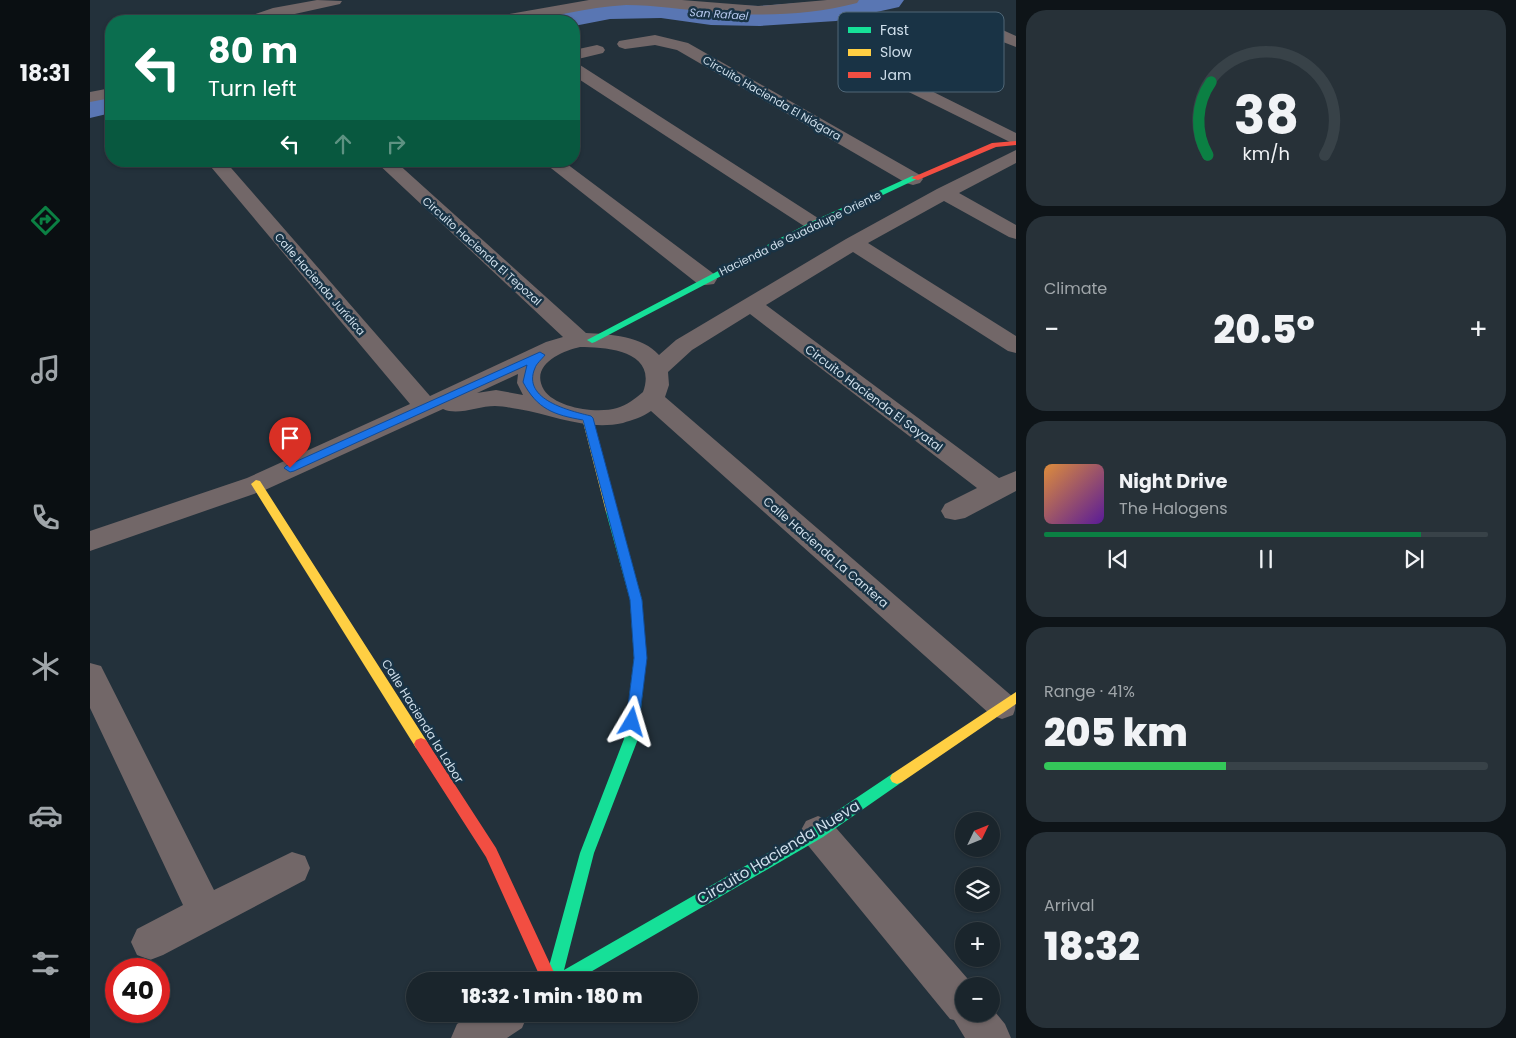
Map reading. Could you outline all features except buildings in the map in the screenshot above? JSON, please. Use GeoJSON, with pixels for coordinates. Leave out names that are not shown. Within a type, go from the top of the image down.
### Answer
{"type":"FeatureCollection","features":[{"type":"Feature","properties":{"kind":"street"},"geometry":{"type":"LineString","coordinates":[[529,15],[576,6],[625,1],[808,7],[852,0]]}},
{"type":"Feature","properties":{"kind":"street"},"geometry":{"type":"LineString","coordinates":[[267,15],[335,1]]}},
{"type":"Feature","properties":{"kind":"street"},"geometry":{"type":"LineString","coordinates":[[1004,36],[1016,42]]}},
{"type":"Feature","properties":{"kind":"street","name":"Circuito Hacienda El Niágara"},"geometry":{"type":"LineString","coordinates":[[625,44],[655,40],[669,41],[682,46],[913,179]]}},
{"type":"Feature","properties":{"kind":"street"},"geometry":{"type":"LineString","coordinates":[[580,53],[596,50]]}},
{"type":"Feature","properties":{"kind":"street"},"geometry":{"type":"LineString","coordinates":[[580,74],[814,224]]}},
{"type":"Feature","properties":{"kind":"street"},"geometry":{"type":"LineString","coordinates":[[918,92],[1016,142]]}},
{"type":"Feature","properties":{"kind":"street"},"geometry":{"type":"LineString","coordinates":[[90,98],[105,94]]}},
{"type":"Feature","properties":{"kind":"street","name":"Hacienda de Guadalupe Oriente"},"geometry":{"type":"LineString","coordinates":[[586,340],[814,224],[913,179],[995,145],[1016,142]]}},
{"type":"Feature","properties":{"kind":"street"},"geometry":{"type":"LineString","coordinates":[[656,370],[684,345],[853,244],[944,192],[1016,156]]}},
{"type":"Feature","properties":{"kind":"street","name":"Calle Hacienda Jurídica"},"geometry":{"type":"LineString","coordinates":[[220,167],[426,407]]}},
{"type":"Feature","properties":{"kind":"street","name":"Circuito Hacienda El Tepozal"},"geometry":{"type":"LineString","coordinates":[[391,167],[586,340]]}},
{"type":"Feature","properties":{"kind":"street"},"geometry":{"type":"LineString","coordinates":[[559,167],[706,279]]}},
{"type":"Feature","properties":{"kind":"street"},"geometry":{"type":"LineString","coordinates":[[944,192],[1016,233]]}},
{"type":"Feature","properties":{"kind":"street"},"geometry":{"type":"LineString","coordinates":[[853,244],[1016,346]]}},
{"type":"Feature","properties":{"kind":"street","name":"Circuito Hacienda El Soyatal"},"geometry":{"type":"LineString","coordinates":[[752,305],[1006,485],[955,511]]}},
{"type":"Feature","properties":{"kind":"street"},"geometry":{"type":"LineString","coordinates":[[90,541],[256,484],[540,355],[557,345],[586,340],[604,340],[627,346],[646,356],[656,370],[658,384],[651,398],[640,407],[625,414],[607,418],[587,418],[567,414],[550,407],[496,398],[426,407]]}},
{"type":"Feature","properties":{"kind":"street"},"geometry":{"type":"LineString","coordinates":[[540,355],[530,368],[528,382],[536,396],[550,407]]}},
{"type":"Feature","properties":{"kind":"street","name":"Calle Hacienda La Cantera"},"geometry":{"type":"LineString","coordinates":[[651,398],[1009,701]]}},
{"type":"Feature","properties":{"kind":"street"},"geometry":{"type":"LineString","coordinates":[[554,972],[587,853],[630,739],[640,658],[636,600],[587,418]]}},
{"type":"Feature","properties":{"kind":"street","name":"Calle Hacienda la Labor"},"geometry":{"type":"LineString","coordinates":[[256,484],[491,853],[547,972]]}},
{"type":"Feature","properties":{"kind":"street"},"geometry":{"type":"LineString","coordinates":[[90,675],[206,913]]}},
{"type":"Feature","properties":{"kind":"street","name":"Circuito Hacienda Nueva"},"geometry":{"type":"LineString","coordinates":[[576,972],[818,832],[1009,701]]}},
{"type":"Feature","properties":{"kind":"street"},"geometry":{"type":"LineString","coordinates":[[818,832],[955,994]]}},
{"type":"Feature","properties":{"kind":"street"},"geometry":{"type":"LineString","coordinates":[[150,942],[292,868]]}},
{"type":"Feature","properties":{"kind":"street"},"geometry":{"type":"LineString","coordinates":[[471,1038],[496,1022]]}},
{"type":"Feature","properties":{"kind":"street"},"geometry":{"type":"LineString","coordinates":[[978,1022],[992,1038]]}},
{"type":"Feature","properties":{"kind":"waterway","name":"San Rafael"},"geometry":{"type":"LineString","coordinates":[[580,15],[610,9],[661,8],[711,15],[760,16],[836,11],[888,0]]}},
{"type":"Feature","properties":{"kind":"waterway","name":"San Rafael"},"geometry":{"type":"LineString","coordinates":[[90,107],[105,103]]}},
{"type":"Feature","properties":{"kind":"traffic: fast"},"geometry":{"type":"LineString","coordinates":[[592,340],[814,224],[915,178]]}},
{"type":"Feature","properties":{"kind":"traffic: fast"},"geometry":{"type":"LineString","coordinates":[[555,972],[587,853],[631,739],[640,658],[636,600],[612,512]]}},
{"type":"Feature","properties":{"kind":"traffic: fast"},"geometry":{"type":"LineString","coordinates":[[576,972],[818,832],[897,778]]}},
{"type":"Feature","properties":{"kind":"traffic: slow"},"geometry":{"type":"LineString","coordinates":[[587,418],[612,512]]}},
{"type":"Feature","properties":{"kind":"traffic: slow"},"geometry":{"type":"LineString","coordinates":[[256,484],[421,744]]}},
{"type":"Feature","properties":{"kind":"traffic: slow"},"geometry":{"type":"LineString","coordinates":[[897,778],[1016,697]]}},
{"type":"Feature","properties":{"kind":"traffic: jam"},"geometry":{"type":"LineString","coordinates":[[915,178],[995,145],[1016,143]]}},
{"type":"Feature","properties":{"kind":"traffic: jam"},"geometry":{"type":"LineString","coordinates":[[421,744],[491,853],[546,972]]}},
{"type":"Feature","properties":{"kind":"route"},"geometry":{"type":"LineString","coordinates":[[290,468],[540,355],[530,368],[528,382],[536,396],[550,407],[567,414],[587,418],[622,542],[636,600],[640,658],[632,722]]}}]}
